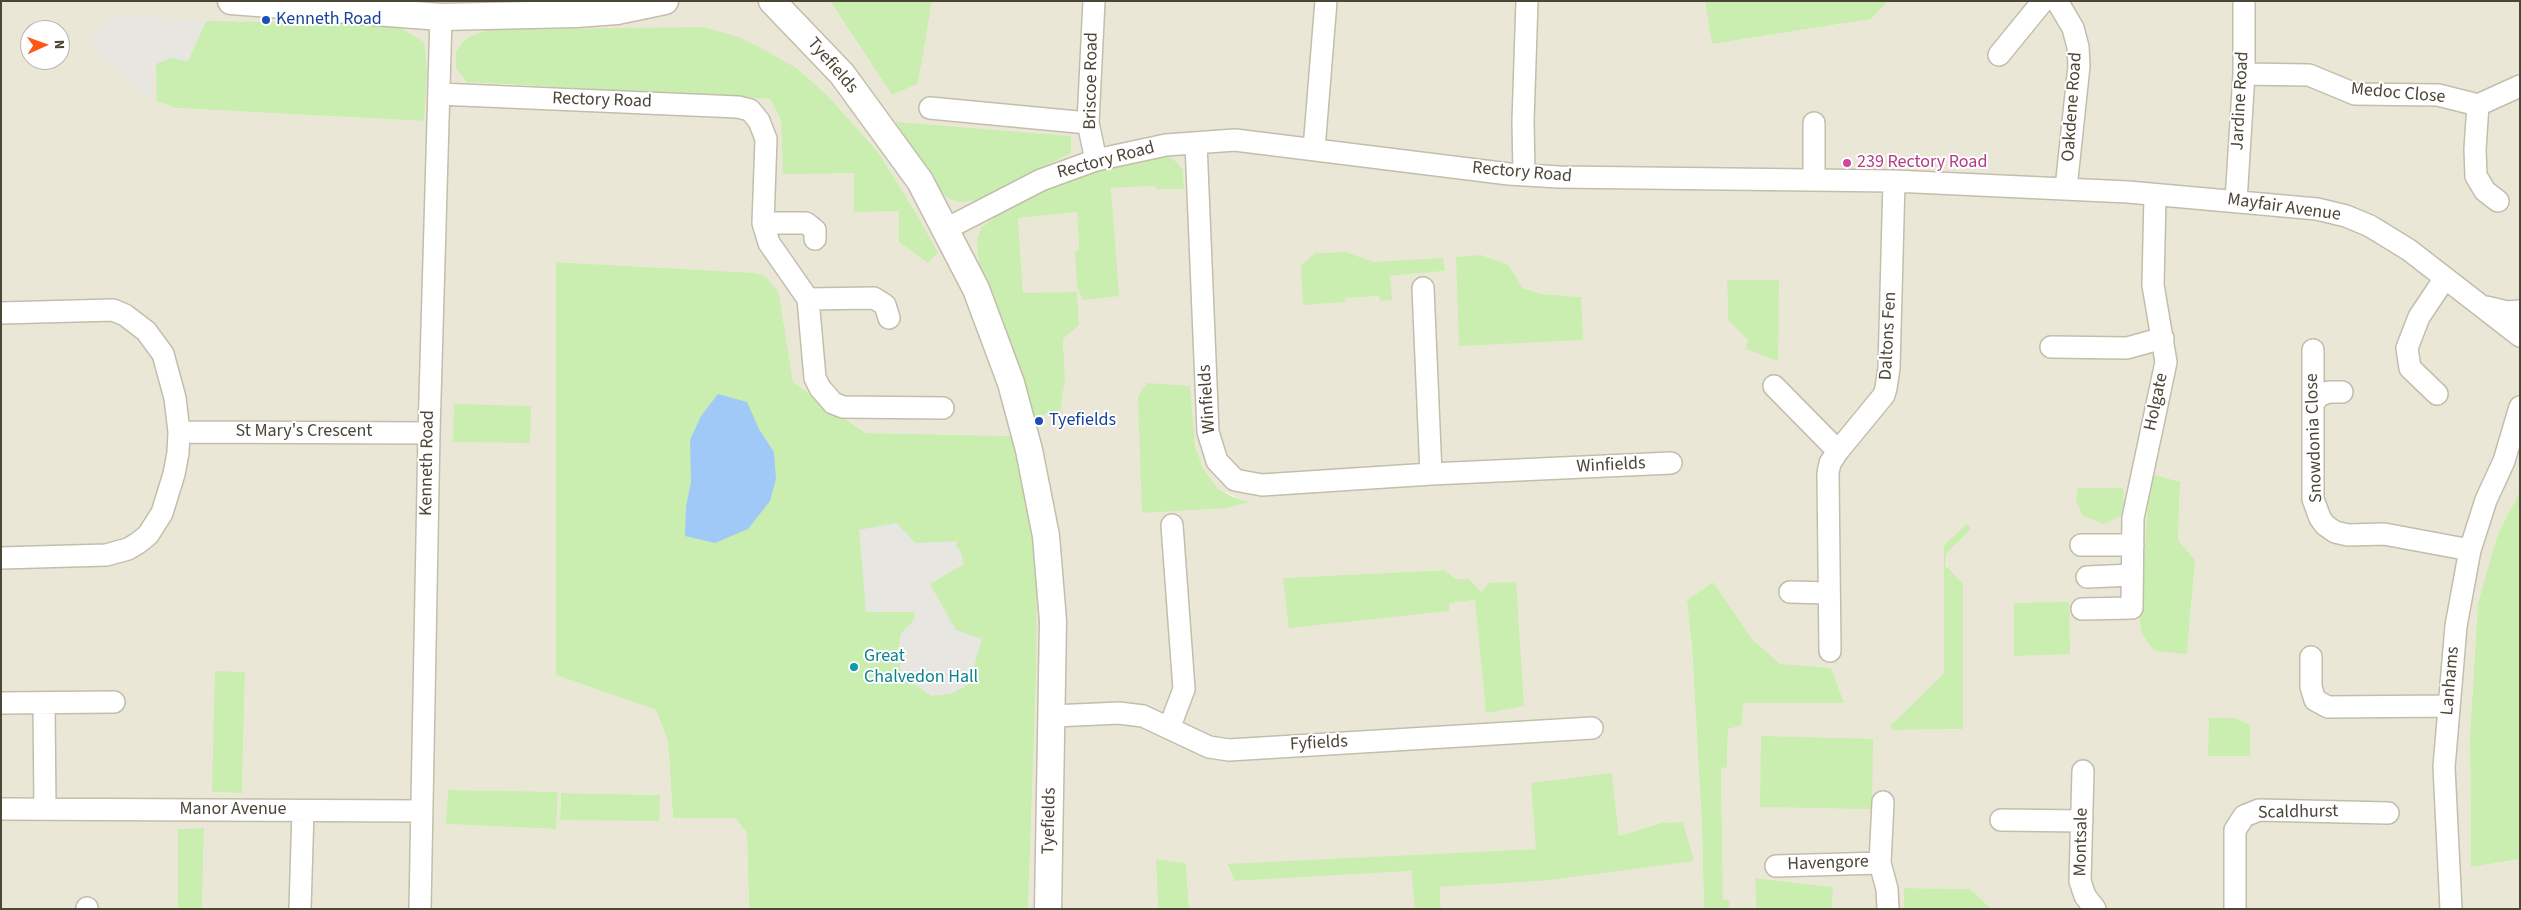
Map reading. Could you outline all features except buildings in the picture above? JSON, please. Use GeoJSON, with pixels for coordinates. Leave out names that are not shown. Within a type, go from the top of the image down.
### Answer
{"type":"FeatureCollection","features":[{"type":"Feature","properties":{"kind":"street"},"geometry":{"type":"LineString","coordinates":[[231,1],[441,17],[576,14],[618,11],[665,1]]}},
{"type":"Feature","properties":{"kind":"street","name":"Tyefields"},"geometry":{"type":"LineString","coordinates":[[772,1],[842,74],[920,181],[976,289],[1012,383],[1029,450],[1047,545],[1053,621],[1048,909]]}},
{"type":"Feature","properties":{"kind":"street","name":"Briscoe Road"},"geometry":{"type":"LineString","coordinates":[[1094,1],[1088,123],[1096,160]]}},
{"type":"Feature","properties":{"kind":"street"},"geometry":{"type":"LineString","coordinates":[[1314,149],[1326,1]]}},
{"type":"Feature","properties":{"kind":"street"},"geometry":{"type":"LineString","coordinates":[[1524,175],[1523,121],[1526,1]]}},
{"type":"Feature","properties":{"kind":"street"},"geometry":{"type":"LineString","coordinates":[[1999,55],[2044,1]]}},
{"type":"Feature","properties":{"kind":"street","name":"Oakdene Road"},"geometry":{"type":"LineString","coordinates":[[2057,1],[2073,28],[2078,47],[2079,66],[2066,188]]}},
{"type":"Feature","properties":{"kind":"street","name":"Jardine Road"},"geometry":{"type":"LineString","coordinates":[[2236,201],[2244,74],[2244,1]]}},
{"type":"Feature","properties":{"kind":"street","name":"Kenneth Road"},"geometry":{"type":"LineString","coordinates":[[420,909],[429,433],[441,17]]}},
{"type":"Feature","properties":{"kind":"street","name":"Medoc Close"},"geometry":{"type":"LineString","coordinates":[[2244,74],[2309,75],[2355,94],[2438,95],[2478,105]]}},
{"type":"Feature","properties":{"kind":"street"},"geometry":{"type":"LineString","coordinates":[[2498,201],[2485,191],[2476,176],[2475,149],[2478,105],[2520,86]]}},
{"type":"Feature","properties":{"kind":"street","name":"Rectory Road"},"geometry":{"type":"LineString","coordinates":[[439,94],[738,107],[750,110],[760,121],[766,139],[763,223]]}},
{"type":"Feature","properties":{"kind":"street"},"geometry":{"type":"LineString","coordinates":[[930,108],[1088,123]]}},
{"type":"Feature","properties":{"kind":"street"},"geometry":{"type":"LineString","coordinates":[[1814,123],[1814,180]]}},
{"type":"Feature","properties":{"kind":"street","name":"Rectory Road"},"geometry":{"type":"LineString","coordinates":[[946,229],[1049,177],[1096,160],[1157,146],[1235,140],[1524,175],[1614,179],[1894,181],[2117,192]]}},
{"type":"Feature","properties":{"kind":"street","name":"Winfields"},"geometry":{"type":"LineString","coordinates":[[1196,143],[1208,432],[1217,461],[1235,480],[1262,485],[1431,474],[1671,463]]}},
{"type":"Feature","properties":{"kind":"street","name":"Daltons Fen"},"geometry":{"type":"LineString","coordinates":[[1830,650],[1828,473],[1830,462],[1884,395],[1886,388],[1890,368],[1894,181]]}},
{"type":"Feature","properties":{"kind":"street","name":"Mayfair Avenue"},"geometry":{"type":"LineString","coordinates":[[2117,192],[2317,209],[2346,216],[2386,236],[2484,306],[2520,336]]}},
{"type":"Feature","properties":{"kind":"street","name":"Holgate"},"geometry":{"type":"LineString","coordinates":[[2082,610],[2132,608],[2133,518],[2138,487],[2166,362],[2152,268],[2155,195]]}},
{"type":"Feature","properties":{"kind":"street"},"geometry":{"type":"LineString","coordinates":[[815,239],[816,230],[806,223],[763,223],[769,243],[808,299],[815,378],[820,388],[833,403],[843,407],[942,408]]}},
{"type":"Feature","properties":{"kind":"street"},"geometry":{"type":"LineString","coordinates":[[2437,394],[2410,368],[2407,348],[2419,317],[2446,278]]}},
{"type":"Feature","properties":{"kind":"street"},"geometry":{"type":"LineString","coordinates":[[1423,288],[1431,474]]}},
{"type":"Feature","properties":{"kind":"street"},"geometry":{"type":"LineString","coordinates":[[808,299],[874,298],[885,305],[889,318]]}},
{"type":"Feature","properties":{"kind":"street","name":"Mayfair Avenue"},"geometry":{"type":"LineString","coordinates":[[2484,306],[2507,312],[2520,311]]}},
{"type":"Feature","properties":{"kind":"street"},"geometry":{"type":"LineString","coordinates":[[1,313],[113,310],[125,315],[146,331],[163,354],[175,398],[179,432],[174,474],[162,513],[148,535],[138,543],[128,549],[106,556],[1,558]]}},
{"type":"Feature","properties":{"kind":"street"},"geometry":{"type":"LineString","coordinates":[[2051,347],[2127,348],[2163,338]]}},
{"type":"Feature","properties":{"kind":"street","name":"Snowdonia Close"},"geometry":{"type":"LineString","coordinates":[[2313,350],[2313,499],[2320,518],[2325,525],[2335,532],[2348,535],[2384,534],[2470,550]]}},
{"type":"Feature","properties":{"kind":"street"},"geometry":{"type":"LineString","coordinates":[[1774,386],[1838,451]]}},
{"type":"Feature","properties":{"kind":"street"},"geometry":{"type":"LineString","coordinates":[[2313,403],[2320,395],[2329,392],[2342,392]]}},
{"type":"Feature","properties":{"kind":"street","name":"Lanhams"},"geometry":{"type":"LineString","coordinates":[[2504,461],[2520,407]]}},
{"type":"Feature","properties":{"kind":"street","name":"St Mary's Crescent"},"geometry":{"type":"LineString","coordinates":[[179,432],[429,433]]}},
{"type":"Feature","properties":{"kind":"street","name":"Lanhams"},"geometry":{"type":"LineString","coordinates":[[2451,909],[2444,767],[2456,626],[2470,550],[2486,500],[2504,461],[2520,436]]}},
{"type":"Feature","properties":{"kind":"street"},"geometry":{"type":"LineString","coordinates":[[1170,726],[1184,689],[1172,525]]}},
{"type":"Feature","properties":{"kind":"street"},"geometry":{"type":"LineString","coordinates":[[2080,545],[2133,545]]}},
{"type":"Feature","properties":{"kind":"street"},"geometry":{"type":"LineString","coordinates":[[2087,577],[2132,575]]}},
{"type":"Feature","properties":{"kind":"street"},"geometry":{"type":"LineString","coordinates":[[1790,592],[1829,593]]}},
{"type":"Feature","properties":{"kind":"street"},"geometry":{"type":"LineString","coordinates":[[2311,657],[2311,686],[2315,700],[2328,707],[2448,706]]}},
{"type":"Feature","properties":{"kind":"street"},"geometry":{"type":"LineString","coordinates":[[1,703],[114,702]]}},
{"type":"Feature","properties":{"kind":"street"},"geometry":{"type":"LineString","coordinates":[[44,703],[45,809]]}},
{"type":"Feature","properties":{"kind":"street","name":"Fyfields"},"geometry":{"type":"LineString","coordinates":[[1052,716],[1119,712],[1143,716],[1170,726],[1209,746],[1229,750],[1592,728]]}},
{"type":"Feature","properties":{"kind":"street","name":"Montsale"},"geometry":{"type":"LineString","coordinates":[[2083,771],[2080,881],[2085,896],[2095,909]]}},
{"type":"Feature","properties":{"kind":"street","name":"Havengore"},"geometry":{"type":"LineString","coordinates":[[1883,802],[1880,863],[1887,889],[1888,909]]}},
{"type":"Feature","properties":{"kind":"street","name":"Manor Avenue"},"geometry":{"type":"LineString","coordinates":[[1,810],[421,811]]}},
{"type":"Feature","properties":{"kind":"street","name":"Scaldhurst"},"geometry":{"type":"LineString","coordinates":[[2235,909],[2235,830],[2244,816],[2259,810],[2388,813]]}},
{"type":"Feature","properties":{"kind":"street"},"geometry":{"type":"LineString","coordinates":[[300,909],[303,811]]}},
{"type":"Feature","properties":{"kind":"street"},"geometry":{"type":"LineString","coordinates":[[2001,820],[2082,821]]}},
{"type":"Feature","properties":{"kind":"street","name":"Havengore"},"geometry":{"type":"LineString","coordinates":[[1776,866],[1880,863]]}},
{"type":"Feature","properties":{"kind":"shaded area"},"geometry":{"type":"Polygon","coordinates":[[[1,1],[830,1],[892,95],[918,84],[932,1],[1705,1],[1712,44],[1871,19],[1889,1],[2520,1],[2520,491],[2497,536],[2478,603],[2470,735],[2471,867],[2520,859],[2520,909],[1993,909],[1989,908],[1970,889],[1904,888],[1904,909],[1832,909],[1833,887],[1755,878],[1756,909],[1729,909],[1729,900],[1723,899],[1721,767],[1727,767],[1728,729],[1743,703],[1843,703],[1831,668],[1780,665],[1753,640],[1713,582],[1687,600],[1692,647],[1702,829],[1704,909],[1441,909],[1440,887],[1541,881],[1661,823],[1619,836],[1612,773],[1536,849],[1227,865],[1235,881],[1411,871],[1415,909],[1189,909],[1186,863],[1156,859],[1158,909],[1028,909],[1036,679],[1013,436],[867,433],[793,382],[779,293],[766,278],[756,273],[557,262],[556,675],[656,710],[668,741],[673,818],[735,818],[747,833],[749,909],[202,909],[204,828],[178,829],[178,909],[1,909],[1,1]],[[188,61],[176,108],[424,121],[188,61]],[[798,69],[491,84],[770,99],[781,120],[783,139],[854,173],[899,211],[938,252],[878,152],[827,95],[798,69]],[[896,123],[1071,153],[1071,136],[896,123]],[[1183,171],[1001,212],[981,228],[977,240],[979,268],[1009,338],[1026,392],[1065,378],[1063,339],[1079,325],[1077,292],[1023,294],[1018,218],[1077,212],[1079,250],[1118,296],[1111,188],[1155,186],[1158,189],[1184,189],[1183,171]],[[1346,252],[1315,253],[1345,298],[1379,296],[1391,300],[1389,276],[1444,271],[1389,262],[1374,262],[1346,252]],[[1507,265],[1459,345],[1581,297],[1542,294],[1523,288],[1507,265]],[[1779,280],[1727,281],[1728,320],[1748,340],[1779,280]],[[1192,426],[1142,513],[1248,502],[1218,489],[1210,479],[1198,458],[1192,426]],[[2180,482],[2140,622],[2187,654],[2195,560],[2178,540],[2180,482]],[[1971,529],[1944,545],[1944,673],[1891,725],[1892,730],[1963,729],[1946,553],[1971,529]],[[1445,570],[1283,578],[1449,611],[1449,603],[1476,600],[1486,713],[1482,592],[1469,579],[1455,579],[1445,570]],[[245,672],[212,792],[242,793],[245,672]],[[448,790],[447,824],[556,829],[558,793],[448,790]],[[561,793],[560,820],[659,795],[561,793]]]}},
{"type":"Feature","properties":{"kind":"shaded area"},"geometry":{"type":"Polygon","coordinates":[[[115,14],[206,21],[188,61],[171,58],[156,64],[149,100],[86,42],[115,14]]]}},
{"type":"Feature","properties":{"kind":"shaded area"},"geometry":{"type":"Polygon","coordinates":[[[896,523],[916,543],[957,541],[956,546],[960,550],[964,564],[930,584],[956,630],[982,639],[969,684],[951,694],[931,696],[901,674],[898,651],[901,633],[915,619],[914,612],[866,612],[859,530],[896,523]]]}},
{"type":"Feature","properties":{"kind":"green space"},"geometry":{"type":"Polygon","coordinates":[[[830,1],[932,1],[918,84],[892,95],[830,1]]]}},
{"type":"Feature","properties":{"kind":"green space"},"geometry":{"type":"Polygon","coordinates":[[[1705,1],[1889,1],[1871,19],[1712,44],[1705,1]]]}},
{"type":"Feature","properties":{"kind":"green space"},"geometry":{"type":"Polygon","coordinates":[[[206,21],[394,24],[424,42],[427,73],[424,121],[176,108],[157,101],[156,64],[171,58],[188,61],[206,21]]]}},
{"type":"Feature","properties":{"kind":"green space"},"geometry":{"type":"Polygon","coordinates":[[[702,27],[736,36],[766,51],[798,69],[827,95],[878,152],[912,207],[938,252],[928,263],[899,242],[899,211],[854,212],[854,173],[783,174],[781,120],[770,99],[467,82],[456,68],[456,52],[462,43],[469,37],[488,30],[702,27]]]}},
{"type":"Feature","properties":{"kind":"green space"},"geometry":{"type":"Polygon","coordinates":[[[896,122],[1071,136],[1071,153],[984,197],[960,202],[949,199],[940,191],[896,122]]]}},
{"type":"Feature","properties":{"kind":"green space"},"geometry":{"type":"Polygon","coordinates":[[[1164,156],[1173,159],[1183,171],[1184,189],[1157,189],[1154,186],[1111,188],[1119,296],[1083,300],[1077,286],[1075,251],[1079,250],[1077,212],[1018,218],[1023,293],[1077,292],[1079,325],[1063,339],[1065,378],[1060,412],[1032,416],[1009,338],[979,268],[977,240],[981,228],[1001,212],[1046,189],[1112,165],[1164,156]]]}},
{"type":"Feature","properties":{"kind":"green space"},"geometry":{"type":"Polygon","coordinates":[[[1346,252],[1374,262],[1443,258],[1445,271],[1390,276],[1392,300],[1380,301],[1379,296],[1345,298],[1345,302],[1303,305],[1301,266],[1315,253],[1346,252]]]}},
{"type":"Feature","properties":{"kind":"green space"},"geometry":{"type":"Polygon","coordinates":[[[1481,255],[1508,265],[1523,288],[1542,294],[1581,297],[1583,340],[1459,346],[1456,257],[1481,255]]]}},
{"type":"Feature","properties":{"kind":"green space"},"geometry":{"type":"Polygon","coordinates":[[[556,262],[756,273],[766,277],[779,293],[793,382],[866,433],[1013,436],[1037,559],[1036,679],[1028,909],[749,909],[747,833],[735,818],[673,818],[668,741],[656,710],[556,675],[556,262]]]}},
{"type":"Feature","properties":{"kind":"green space"},"geometry":{"type":"Polygon","coordinates":[[[1727,280],[1779,280],[1778,361],[1746,349],[1748,340],[1728,320],[1727,280]]]}},
{"type":"Feature","properties":{"kind":"green space"},"geometry":{"type":"Polygon","coordinates":[[[1147,383],[1190,386],[1195,446],[1203,468],[1218,489],[1233,497],[1249,502],[1227,508],[1142,513],[1138,396],[1147,383]]]}},
{"type":"Feature","properties":{"kind":"green space"},"geometry":{"type":"Polygon","coordinates":[[[454,404],[531,406],[530,443],[453,442],[454,404]]]}},
{"type":"Feature","properties":{"kind":"green space"},"geometry":{"type":"Polygon","coordinates":[[[2150,474],[2180,482],[2178,540],[2195,560],[2187,654],[2154,651],[2142,634],[2140,622],[2150,474]]]}},
{"type":"Feature","properties":{"kind":"green space"},"geometry":{"type":"Polygon","coordinates":[[[2078,488],[2123,488],[2124,502],[2121,516],[2103,524],[2083,516],[2076,500],[2078,488]]]}},
{"type":"Feature","properties":{"kind":"green space"},"geometry":{"type":"Polygon","coordinates":[[[2520,491],[2520,859],[2471,867],[2470,735],[2478,603],[2497,536],[2520,491]]]}},
{"type":"Feature","properties":{"kind":"green space"},"geometry":{"type":"Polygon","coordinates":[[[1967,524],[1971,529],[1946,554],[1946,566],[1963,584],[1963,729],[1892,730],[1891,725],[1944,673],[1944,545],[1967,524]]]}},
{"type":"Feature","properties":{"kind":"green space"},"geometry":{"type":"Polygon","coordinates":[[[1445,570],[1455,579],[1469,579],[1482,592],[1489,583],[1516,582],[1524,706],[1486,713],[1475,600],[1449,603],[1449,611],[1289,628],[1283,578],[1445,570]]]}},
{"type":"Feature","properties":{"kind":"green space"},"geometry":{"type":"Polygon","coordinates":[[[1713,582],[1753,640],[1780,664],[1831,668],[1844,703],[1743,703],[1742,725],[1728,729],[1727,767],[1721,768],[1723,899],[1729,900],[1729,909],[1704,909],[1702,829],[1692,647],[1687,600],[1713,582]]]}},
{"type":"Feature","properties":{"kind":"green space"},"geometry":{"type":"Polygon","coordinates":[[[2069,602],[2070,654],[2014,656],[2014,603],[2069,602]]]}},
{"type":"Feature","properties":{"kind":"green space"},"geometry":{"type":"Polygon","coordinates":[[[215,671],[245,672],[242,793],[212,792],[215,671]]]}},
{"type":"Feature","properties":{"kind":"green space"},"geometry":{"type":"Polygon","coordinates":[[[2209,718],[2235,718],[2250,725],[2250,756],[2208,756],[2209,718]]]}},
{"type":"Feature","properties":{"kind":"green space"},"geometry":{"type":"Polygon","coordinates":[[[1761,736],[1873,739],[1872,809],[1760,807],[1761,736]]]}},
{"type":"Feature","properties":{"kind":"green space"},"geometry":{"type":"Polygon","coordinates":[[[1612,773],[1619,836],[1661,823],[1683,822],[1694,861],[1541,881],[1440,887],[1441,909],[1415,909],[1411,871],[1235,881],[1227,864],[1536,849],[1531,783],[1612,773]]]}},
{"type":"Feature","properties":{"kind":"green space"},"geometry":{"type":"Polygon","coordinates":[[[448,790],[558,792],[556,829],[446,824],[448,790]]]}},
{"type":"Feature","properties":{"kind":"green space"},"geometry":{"type":"Polygon","coordinates":[[[561,793],[660,795],[659,821],[560,820],[561,793]]]}},
{"type":"Feature","properties":{"kind":"green space"},"geometry":{"type":"Polygon","coordinates":[[[204,828],[202,909],[178,909],[178,829],[204,828]]]}},
{"type":"Feature","properties":{"kind":"green space"},"geometry":{"type":"Polygon","coordinates":[[[1156,859],[1186,863],[1189,909],[1158,909],[1156,859]]]}},
{"type":"Feature","properties":{"kind":"green space"},"geometry":{"type":"Polygon","coordinates":[[[1755,878],[1833,887],[1832,909],[1756,909],[1755,878]]]}},
{"type":"Feature","properties":{"kind":"green space"},"geometry":{"type":"Polygon","coordinates":[[[1904,888],[1970,889],[1993,909],[1904,909],[1904,888]]]}},
{"type":"Feature","properties":{"kind":"water"},"geometry":{"type":"Polygon","coordinates":[[[718,394],[747,402],[759,429],[774,452],[776,479],[770,501],[748,529],[715,543],[685,536],[686,506],[691,482],[690,440],[701,416],[718,394]]]}},
{"type":"Feature","properties":{"kind":"place","name":"Kenneth Road"},"geometry":{"type":"Point","coordinates":[266,20]}},
{"type":"Feature","properties":{"kind":"place","name":"239 Rectory Road"},"geometry":{"type":"Point","coordinates":[1847,163]}},
{"type":"Feature","properties":{"kind":"place","name":"Tyefields"},"geometry":{"type":"Point","coordinates":[1039,421]}},
{"type":"Feature","properties":{"kind":"place","name":"Great Chalvedon Hall"},"geometry":{"type":"Point","coordinates":[854,667]}}]}
